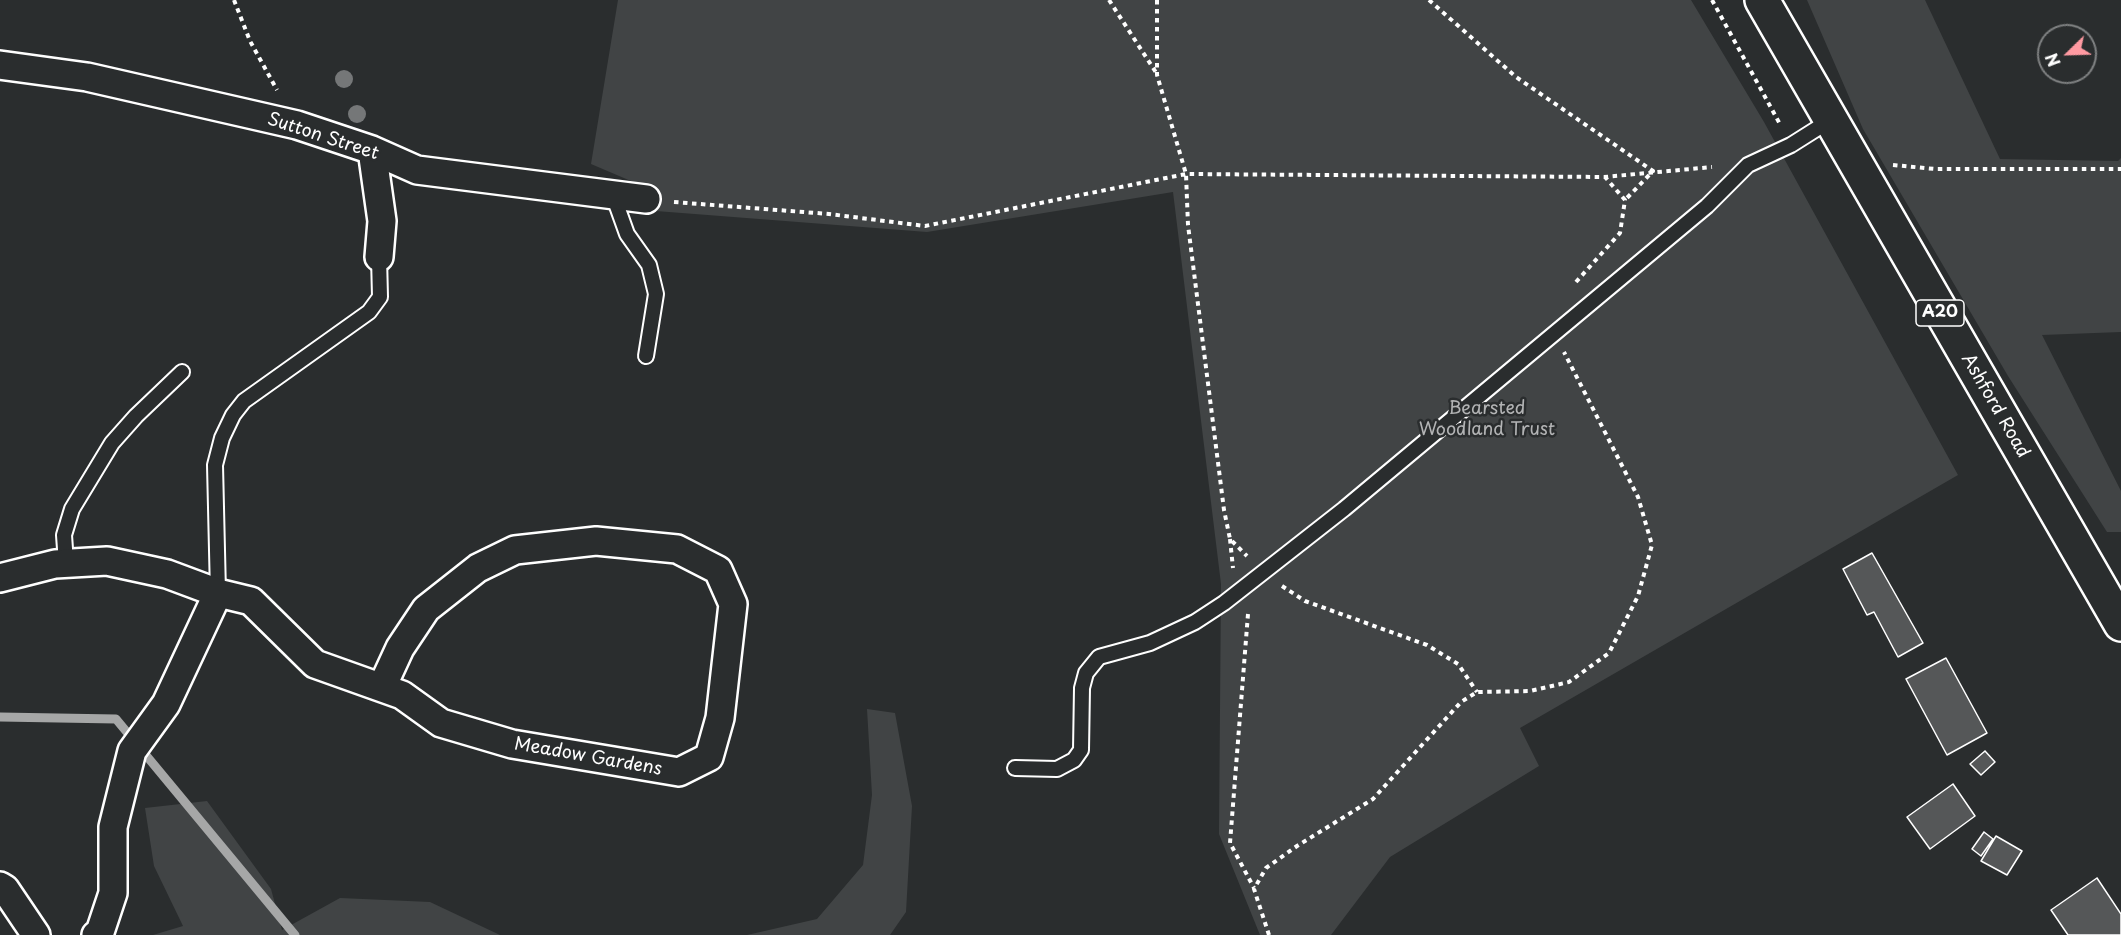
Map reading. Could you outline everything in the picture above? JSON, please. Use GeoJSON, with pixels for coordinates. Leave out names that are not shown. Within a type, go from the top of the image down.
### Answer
{"type":"FeatureCollection","features":[{"type":"Feature","properties":{"kind":"main road","name":"Ashford Road"},"geometry":{"type":"LineString","coordinates":[[1762,0],[1829,121],[2121,624]]}},
{"type":"Feature","properties":{"kind":"street","name":"Sutton Street"},"geometry":{"type":"LineString","coordinates":[[0,65],[87,77],[297,125],[372,150],[417,170],[646,199]]}},
{"type":"Feature","properties":{"kind":"street"},"geometry":{"type":"LineString","coordinates":[[372,150],[382,221],[379,257]]}},
{"type":"Feature","properties":{"kind":"street","name":"Meadow Gardens"},"geometry":{"type":"LineString","coordinates":[[0,578],[66,563],[107,561],[167,574],[218,593],[251,601],[315,664],[402,695],[441,723],[512,744],[679,772],[709,757],[720,717],[733,604],[718,570],[677,549],[596,541],[515,550],[478,568],[426,609],[400,648],[382,687]]}},
{"type":"Feature","properties":{"kind":"street"},"geometry":{"type":"LineString","coordinates":[[96,935],[100,932],[113,893],[113,827],[132,751],[166,704],[218,593]]}},
{"type":"Feature","properties":{"kind":"street"},"geometry":{"type":"LineString","coordinates":[[0,886],[5,889],[36,935]]}},
{"type":"Feature","properties":{"kind":"lane"},"geometry":{"type":"LineString","coordinates":[[1015,768],[1056,769],[1074,760],[1081,750],[1082,688],[1086,673],[1099,657],[1159,639],[1195,622],[1240,591],[1344,509],[1707,206],[1748,165],[1791,145],[1829,121]]}},
{"type":"Feature","properties":{"kind":"lane"},"geometry":{"type":"LineString","coordinates":[[613,195],[627,234],[648,265],[656,294],[646,356]]}},
{"type":"Feature","properties":{"kind":"lane"},"geometry":{"type":"LineString","coordinates":[[218,593],[215,465],[222,438],[233,415],[244,401],[369,312],[380,297],[379,257]]}},
{"type":"Feature","properties":{"kind":"lane"},"geometry":{"type":"LineString","coordinates":[[66,563],[64,535],[77,500],[112,443],[136,416],[182,372]]}},
{"type":"Feature","properties":{"kind":"path"},"geometry":{"type":"LineString","coordinates":[[234,0],[250,41],[297,125]]}},
{"type":"Feature","properties":{"kind":"path"},"geometry":{"type":"LineString","coordinates":[[1109,0],[1157,75],[1186,174],[1188,225],[1224,510],[1234,578],[1248,610],[1230,843],[1254,889],[1269,935]]}},
{"type":"Feature","properties":{"kind":"path"},"geometry":{"type":"LineString","coordinates":[[1157,75],[1158,0]]}},
{"type":"Feature","properties":{"kind":"path"},"geometry":{"type":"LineString","coordinates":[[1429,0],[1516,77],[1653,171]]}},
{"type":"Feature","properties":{"kind":"path"},"geometry":{"type":"LineString","coordinates":[[1712,0],[1791,145]]}},
{"type":"Feature","properties":{"kind":"path"},"geometry":{"type":"LineString","coordinates":[[1852,160],[1935,169],[2121,169]]}},
{"type":"Feature","properties":{"kind":"path"},"geometry":{"type":"LineString","coordinates":[[646,199],[829,214],[925,226],[1186,174],[1604,177],[1653,171],[1748,165]]}},
{"type":"Feature","properties":{"kind":"path"},"geometry":{"type":"LineString","coordinates":[[1570,289],[1620,233],[1625,200],[1653,171]]}},
{"type":"Feature","properties":{"kind":"path"},"geometry":{"type":"LineString","coordinates":[[1604,177],[1625,200]]}},
{"type":"Feature","properties":{"kind":"path"},"geometry":{"type":"LineString","coordinates":[[1254,889],[1266,868],[1297,846],[1373,800],[1461,702],[1477,692],[1530,691],[1569,682],[1609,653],[1638,596],[1652,545],[1638,497],[1555,333]]}},
{"type":"Feature","properties":{"kind":"path"},"geometry":{"type":"LineString","coordinates":[[1230,539],[1273,581],[1305,601],[1427,645],[1458,664],[1477,692]]}},
{"type":"Feature","properties":{"kind":"green space","name":"Bearsted Woodland Trust"},"geometry":{"type":"Polygon","coordinates":[[[618,0],[1691,0],[1764,122],[1958,475],[1520,728],[1539,766],[1390,857],[1331,935],[1260,935],[1219,834],[1221,584],[1173,192],[927,232],[643,210],[645,187],[591,164],[618,0]]]}},
{"type":"Feature","properties":{"kind":"green space"},"geometry":{"type":"Polygon","coordinates":[[[1807,0],[1925,0],[2000,159],[2118,161],[2121,158],[2121,332],[2042,335],[2121,491],[2121,532],[2107,532],[2008,376],[1863,129],[1807,0]]]}},
{"type":"Feature","properties":{"kind":"green space"},"geometry":{"type":"Polygon","coordinates":[[[867,709],[895,713],[912,806],[906,912],[890,935],[747,935],[817,919],[863,865],[872,795],[867,709]]]}},
{"type":"Feature","properties":{"kind":"green space"},"geometry":{"type":"Polygon","coordinates":[[[207,801],[271,889],[282,930],[340,898],[430,902],[500,935],[153,935],[183,926],[154,866],[145,808],[207,801]]]}},
{"type":"Feature","properties":{"kind":"building"},"geometry":{"type":"Polygon","coordinates":[[[1872,553],[1923,643],[1898,657],[1874,612],[1867,615],[1843,569],[1872,553]]]}},
{"type":"Feature","properties":{"kind":"building"},"geometry":{"type":"Polygon","coordinates":[[[1946,658],[1987,733],[1947,755],[1906,679],[1946,658]]]}},
{"type":"Feature","properties":{"kind":"building"},"geometry":{"type":"Polygon","coordinates":[[[1985,751],[1995,762],[1981,775],[1970,764],[1985,751]]]}},
{"type":"Feature","properties":{"kind":"building"},"geometry":{"type":"Polygon","coordinates":[[[1953,784],[1975,816],[1930,849],[1907,817],[1953,784]]]}},
{"type":"Feature","properties":{"kind":"building"},"geometry":{"type":"Polygon","coordinates":[[[1984,832],[1993,839],[1981,856],[1972,849],[1984,832]]]}},
{"type":"Feature","properties":{"kind":"building"},"geometry":{"type":"Polygon","coordinates":[[[1996,836],[2022,851],[2007,875],[1981,861],[1996,836]]]}},
{"type":"Feature","properties":{"kind":"building"},"geometry":{"type":"Polygon","coordinates":[[[2097,878],[2121,914],[2121,935],[2068,935],[2051,910],[2097,878]]]}},
{"type":"Feature","properties":{"kind":"waterway"},"geometry":{"type":"LineString","coordinates":[[0,717],[116,719],[295,935]]}}]}
